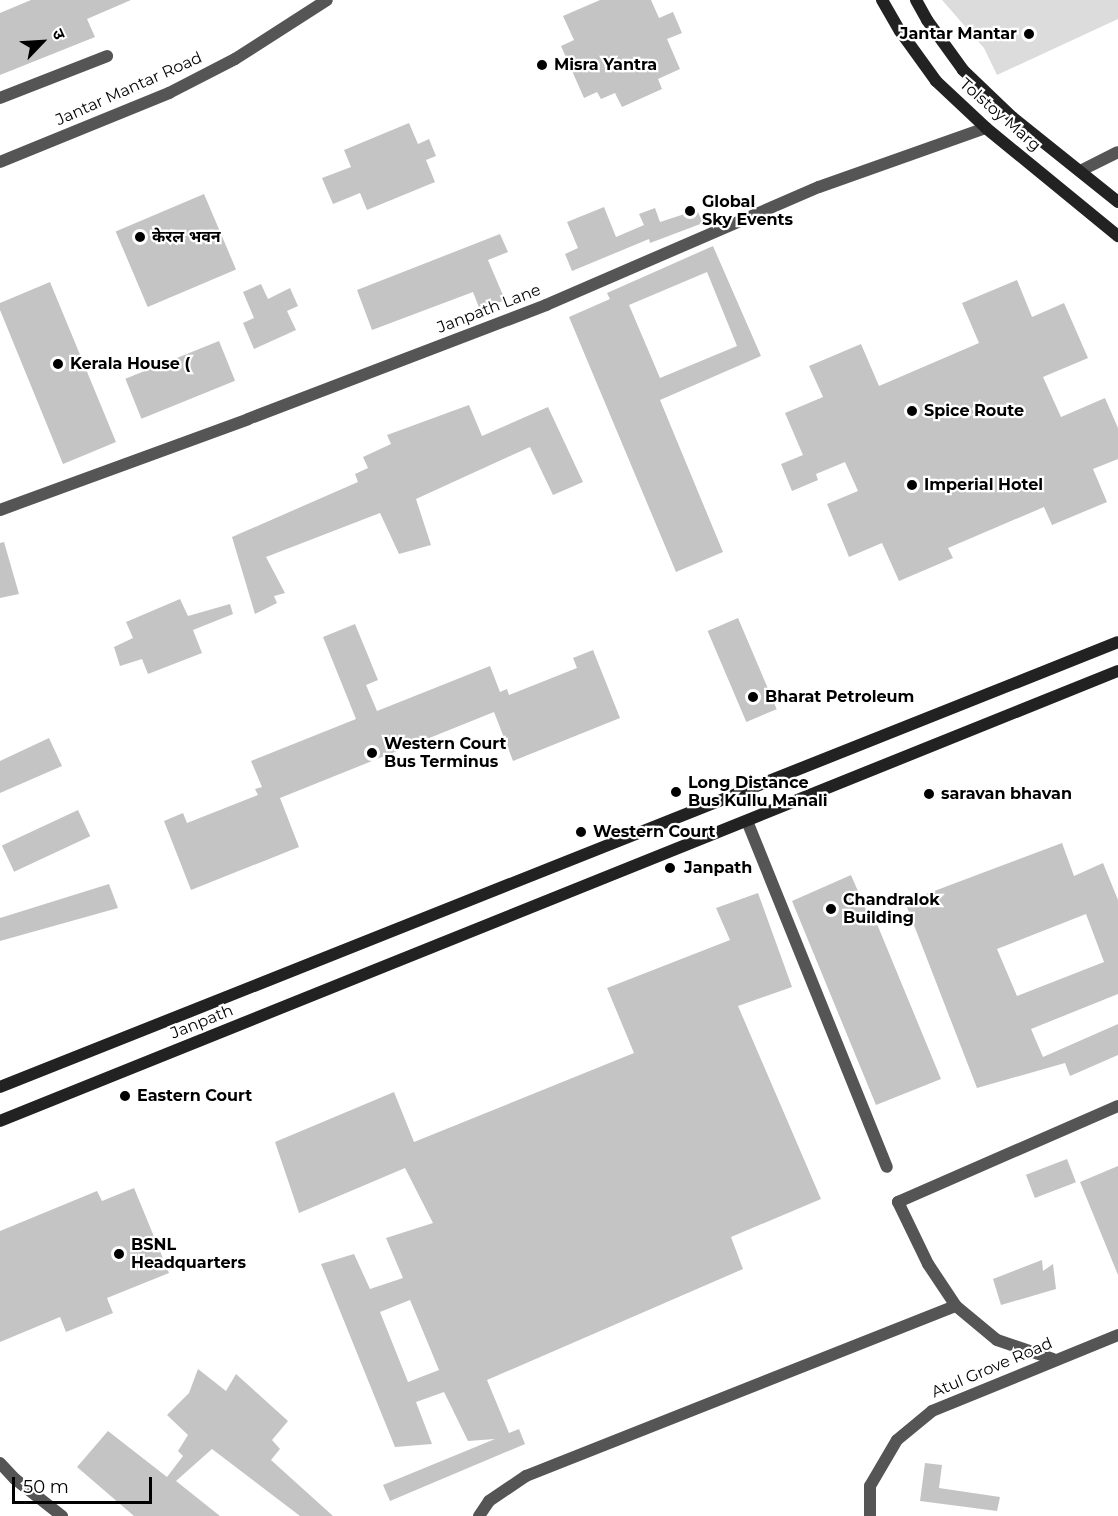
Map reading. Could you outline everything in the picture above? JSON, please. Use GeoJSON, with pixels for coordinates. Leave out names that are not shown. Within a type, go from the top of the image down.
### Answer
{"type":"FeatureCollection","features":[{"type":"Feature","properties":{"kind":"main road","name":"Tolstoy Marg"},"geometry":{"type":"LineString","coordinates":[[882,0],[900,31],[936,81],[986,128],[1118,236]]}},
{"type":"Feature","properties":{"kind":"main road","name":"Tolstoy Marg"},"geometry":{"type":"LineString","coordinates":[[916,0],[927,20],[963,70],[1012,117],[1118,202]]}},
{"type":"Feature","properties":{"kind":"main road","name":"Janpath"},"geometry":{"type":"LineString","coordinates":[[0,1087],[1118,642]]}},
{"type":"Feature","properties":{"kind":"main road","name":"Janpath"},"geometry":{"type":"LineString","coordinates":[[0,1121],[1118,671]]}},
{"type":"Feature","properties":{"kind":"street","name":"Jantar Mantar Road"},"geometry":{"type":"LineString","coordinates":[[0,162],[169,93],[235,59],[327,0]]}},
{"type":"Feature","properties":{"kind":"street"},"geometry":{"type":"LineString","coordinates":[[0,99],[107,56]]}},
{"type":"Feature","properties":{"kind":"street","name":"Janpath Lane"},"geometry":{"type":"LineString","coordinates":[[0,510],[248,419],[546,305],[819,188],[986,128]]}},
{"type":"Feature","properties":{"kind":"street"},"geometry":{"type":"LineString","coordinates":[[1080,171],[1118,152]]}},
{"type":"Feature","properties":{"kind":"street"},"geometry":{"type":"LineString","coordinates":[[747,821],[887,1167]]}},
{"type":"Feature","properties":{"kind":"street"},"geometry":{"type":"LineString","coordinates":[[1053,1359],[997,1340],[956,1306],[928,1264],[898,1202],[1118,1107]]}},
{"type":"Feature","properties":{"kind":"street"},"geometry":{"type":"LineString","coordinates":[[479,1516],[489,1501],[526,1476],[956,1306]]}},
{"type":"Feature","properties":{"kind":"street","name":"Atul Grove Road"},"geometry":{"type":"LineString","coordinates":[[870,1516],[870,1486],[897,1440],[932,1411],[1053,1359],[1118,1335]]}},
{"type":"Feature","properties":{"kind":"street"},"geometry":{"type":"LineString","coordinates":[[0,1463],[15,1479],[62,1516]]}},
{"type":"Feature","properties":{"kind":"shaded area","name":"Jantar Mantar"},"geometry":{"type":"Polygon","coordinates":[[[942,0],[1118,0],[1118,19],[997,75],[984,48],[942,0]]]}},
{"type":"Feature","properties":{"kind":"building"},"geometry":{"type":"Polygon","coordinates":[[[31,0],[131,0],[87,19],[95,37],[0,75],[0,13],[31,0]]]}},
{"type":"Feature","properties":{"kind":"building"},"geometry":{"type":"Polygon","coordinates":[[[600,0],[651,0],[659,18],[673,12],[682,33],[667,39],[680,69],[658,79],[662,89],[622,107],[615,93],[601,99],[597,92],[584,98],[561,46],[574,40],[563,16],[600,0]]]}},
{"type":"Feature","properties":{"kind":"building"},"geometry":{"type":"Polygon","coordinates":[[[409,123],[418,144],[429,139],[436,156],[426,160],[435,182],[367,210],[360,193],[333,204],[322,178],[351,167],[344,150],[409,123]]]}},
{"type":"Feature","properties":{"kind":"building"},"geometry":{"type":"Polygon","coordinates":[[[204,194],[236,269],[148,307],[116,232],[204,194]]]}},
{"type":"Feature","properties":{"kind":"building"},"geometry":{"type":"Polygon","coordinates":[[[604,207],[616,237],[644,225],[639,214],[655,208],[660,222],[697,210],[703,223],[650,243],[649,239],[572,271],[565,254],[578,248],[567,222],[604,207]]]}},
{"type":"Feature","properties":{"kind":"building"},"geometry":{"type":"Polygon","coordinates":[[[500,234],[508,252],[488,260],[505,300],[480,310],[473,292],[372,330],[357,290],[500,234]]]}},
{"type":"Feature","properties":{"kind":"building"},"geometry":{"type":"Polygon","coordinates":[[[713,246],[761,356],[660,400],[723,552],[676,572],[569,317],[610,299],[607,293],[713,246]],[[707,272],[629,305],[660,378],[737,346],[707,272]]]}},
{"type":"Feature","properties":{"kind":"building"},"geometry":{"type":"Polygon","coordinates":[[[1017,280],[1032,317],[1064,303],[1088,358],[1043,377],[1061,417],[1105,398],[1118,428],[1118,459],[1093,469],[1107,502],[1052,525],[1044,507],[948,548],[953,558],[899,581],[882,543],[849,557],[827,504],[858,491],[845,462],[816,474],[818,480],[792,491],[781,464],[803,455],[785,413],[823,397],[809,366],[861,344],[879,386],[979,343],[962,303],[1017,280]]]}},
{"type":"Feature","properties":{"kind":"building"},"geometry":{"type":"Polygon","coordinates":[[[50,282],[116,442],[63,464],[0,310],[0,303],[50,282]]]}},
{"type":"Feature","properties":{"kind":"building"},"geometry":{"type":"Polygon","coordinates":[[[261,284],[268,299],[290,288],[298,306],[287,311],[296,330],[254,349],[243,323],[254,318],[243,292],[261,284]]]}},
{"type":"Feature","properties":{"kind":"building"},"geometry":{"type":"Polygon","coordinates":[[[219,341],[235,381],[141,419],[125,379],[219,341]]]}},
{"type":"Feature","properties":{"kind":"building"},"geometry":{"type":"Polygon","coordinates":[[[469,405],[482,436],[548,407],[583,482],[553,495],[530,447],[416,499],[431,545],[399,554],[380,513],[266,557],[285,593],[274,596],[277,603],[255,614],[232,537],[358,482],[355,474],[368,468],[363,457],[391,444],[387,435],[469,405]]]}},
{"type":"Feature","properties":{"kind":"building"},"geometry":{"type":"Polygon","coordinates":[[[4,542],[19,594],[0,598],[0,543],[4,542]]]}},
{"type":"Feature","properties":{"kind":"building"},"geometry":{"type":"Polygon","coordinates":[[[180,599],[188,616],[230,604],[233,614],[193,630],[202,653],[148,674],[142,659],[120,666],[114,647],[133,638],[126,622],[180,599]]]}},
{"type":"Feature","properties":{"kind":"building"},"geometry":{"type":"Polygon","coordinates":[[[738,618],[777,709],[746,722],[708,631],[738,618]]]}},
{"type":"Feature","properties":{"kind":"building"},"geometry":{"type":"Polygon","coordinates":[[[355,624],[378,680],[366,685],[377,711],[490,666],[500,692],[507,689],[509,695],[577,668],[573,658],[593,650],[620,718],[513,761],[494,712],[280,798],[299,847],[191,890],[164,821],[183,813],[187,823],[258,795],[255,789],[262,787],[251,761],[356,719],[323,637],[355,624]]]}},
{"type":"Feature","properties":{"kind":"building"},"geometry":{"type":"Polygon","coordinates":[[[49,738],[62,766],[0,793],[0,761],[49,738]]]}},
{"type":"Feature","properties":{"kind":"building"},"geometry":{"type":"Polygon","coordinates":[[[78,810],[90,836],[14,872],[2,845],[78,810]]]}},
{"type":"Feature","properties":{"kind":"building"},"geometry":{"type":"Polygon","coordinates":[[[1062,843],[1074,876],[1103,863],[1118,900],[1118,994],[1031,1029],[1043,1057],[1118,1024],[1118,1055],[1070,1076],[1065,1063],[977,1088],[905,902],[1062,843]],[[1086,914],[997,949],[1017,996],[1104,962],[1086,914]]]}},
{"type":"Feature","properties":{"kind":"building"},"geometry":{"type":"Polygon","coordinates":[[[851,875],[873,926],[877,924],[941,1079],[876,1105],[792,901],[851,875]]]}},
{"type":"Feature","properties":{"kind":"building"},"geometry":{"type":"Polygon","coordinates":[[[109,884],[118,908],[0,941],[0,918],[109,884]]]}},
{"type":"Feature","properties":{"kind":"building"},"geometry":{"type":"Polygon","coordinates":[[[758,893],[792,987],[738,1006],[821,1199],[731,1237],[743,1269],[487,1380],[509,1433],[519,1429],[525,1444],[390,1501],[383,1485],[495,1439],[468,1441],[444,1392],[416,1402],[432,1444],[395,1447],[321,1264],[354,1254],[370,1289],[403,1278],[386,1238],[433,1223],[405,1168],[299,1213],[275,1142],[394,1092],[414,1142],[634,1053],[607,988],[730,940],[716,908],[758,893]],[[410,1300],[380,1312],[408,1382],[439,1370],[410,1300]]]}},
{"type":"Feature","properties":{"kind":"building"},"geometry":{"type":"Polygon","coordinates":[[[1067,1159],[1076,1182],[1035,1198],[1026,1175],[1067,1159]]]}},
{"type":"Feature","properties":{"kind":"building"},"geometry":{"type":"Polygon","coordinates":[[[1118,1166],[1118,1275],[1080,1182],[1118,1166]]]}},
{"type":"Feature","properties":{"kind":"building"},"geometry":{"type":"Polygon","coordinates":[[[134,1188],[169,1273],[107,1298],[113,1313],[66,1332],[60,1317],[0,1342],[0,1231],[97,1191],[102,1201],[134,1188]]]}},
{"type":"Feature","properties":{"kind":"building"},"geometry":{"type":"Polygon","coordinates":[[[1042,1260],[1043,1271],[1053,1264],[1056,1289],[1001,1305],[993,1279],[1042,1260]]]}},
{"type":"Feature","properties":{"kind":"building"},"geometry":{"type":"Polygon","coordinates":[[[198,1369],[226,1391],[236,1374],[288,1421],[272,1440],[280,1449],[271,1460],[333,1516],[300,1516],[212,1449],[176,1481],[220,1516],[134,1516],[77,1467],[108,1431],[167,1477],[183,1456],[178,1451],[188,1435],[167,1415],[189,1393],[198,1369]]]}},
{"type":"Feature","properties":{"kind":"building"},"geometry":{"type":"Polygon","coordinates":[[[925,1463],[942,1465],[939,1488],[1000,1497],[997,1511],[920,1501],[925,1463]]]}},
{"type":"Feature","properties":{"kind":"place","name":"Jantar Mantar"},"geometry":{"type":"Point","coordinates":[1029,34]}},
{"type":"Feature","properties":{"kind":"place","name":"Misra Yantra"},"geometry":{"type":"Point","coordinates":[542,65]}},
{"type":"Feature","properties":{"kind":"place","name":"Global Sky Events"},"geometry":{"type":"Point","coordinates":[690,211]}},
{"type":"Feature","properties":{"kind":"place","name":"केरल भवन"},"geometry":{"type":"Point","coordinates":[140,237]}},
{"type":"Feature","properties":{"kind":"place","name":"Kerala House ("},"geometry":{"type":"Point","coordinates":[58,364]}},
{"type":"Feature","properties":{"kind":"place","name":"Spice Route"},"geometry":{"type":"Point","coordinates":[912,411]}},
{"type":"Feature","properties":{"kind":"place","name":"Imperial Hotel"},"geometry":{"type":"Point","coordinates":[912,485]}},
{"type":"Feature","properties":{"kind":"place","name":"Bharat Petroleum"},"geometry":{"type":"Point","coordinates":[753,697]}},
{"type":"Feature","properties":{"kind":"place","name":"Western Court Bus Terminus"},"geometry":{"type":"Point","coordinates":[372,753]}},
{"type":"Feature","properties":{"kind":"place","name":"Long Distance Bus Kullu Manali"},"geometry":{"type":"Point","coordinates":[676,792]}},
{"type":"Feature","properties":{"kind":"place","name":"saravan bhavan"},"geometry":{"type":"Point","coordinates":[929,794]}},
{"type":"Feature","properties":{"kind":"place","name":"Western Court"},"geometry":{"type":"Point","coordinates":[581,832]}},
{"type":"Feature","properties":{"kind":"place","name":"Janpath"},"geometry":{"type":"Point","coordinates":[670,868]}},
{"type":"Feature","properties":{"kind":"place","name":"Chandralok Building"},"geometry":{"type":"Point","coordinates":[831,909]}},
{"type":"Feature","properties":{"kind":"place","name":"Eastern Court"},"geometry":{"type":"Point","coordinates":[125,1096]}},
{"type":"Feature","properties":{"kind":"place","name":"BSNL Headquarters"},"geometry":{"type":"Point","coordinates":[119,1254]}}]}
